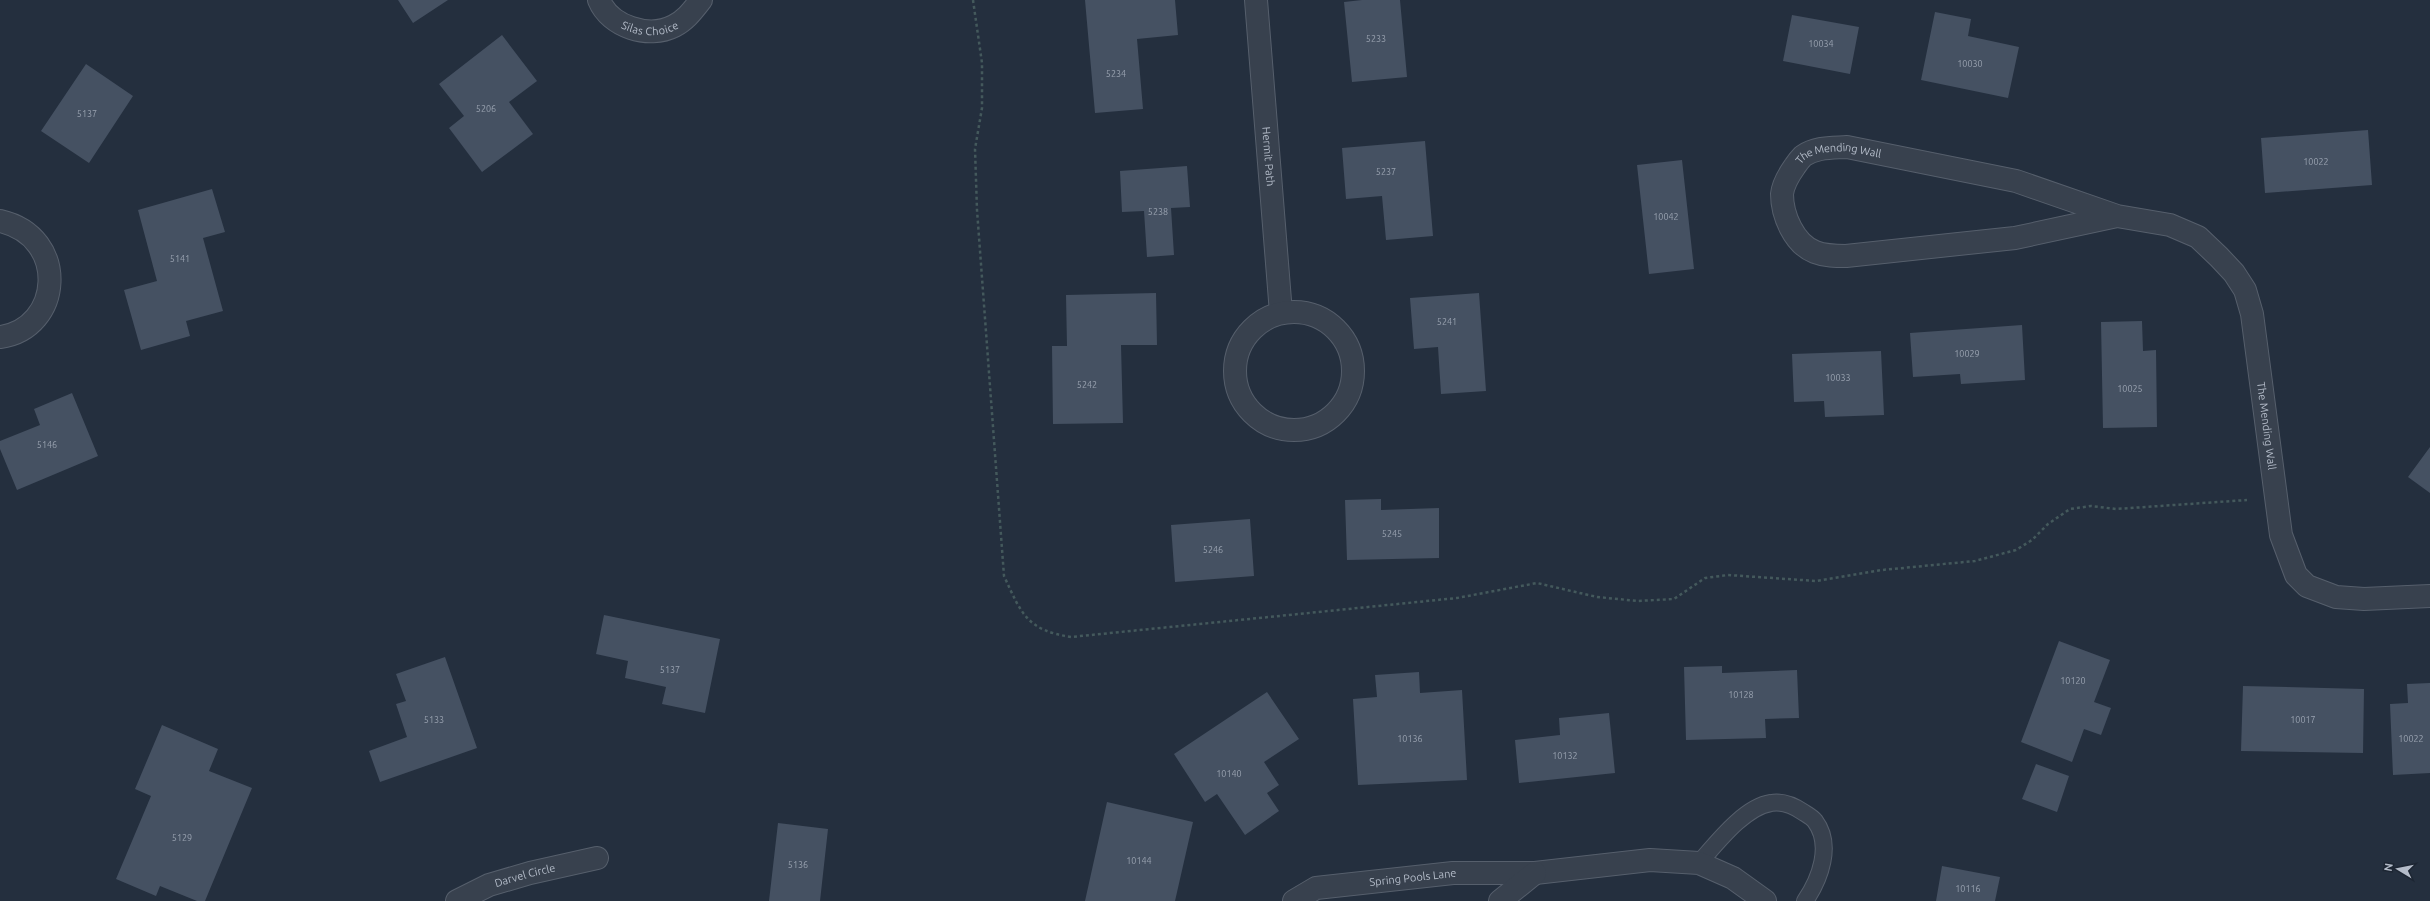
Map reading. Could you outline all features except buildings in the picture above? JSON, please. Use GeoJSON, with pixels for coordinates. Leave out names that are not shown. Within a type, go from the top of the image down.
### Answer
{"type":"FeatureCollection","features":[{"type":"Feature","properties":{"kind":"street","name":"Silas Choice"},"geometry":{"type":"LineString","coordinates":[[599,0],[601,6],[618,22],[638,30],[656,31],[674,26],[690,14],[701,0]]}},
{"type":"Feature","properties":{"kind":"street","name":"Hermit Path"},"geometry":{"type":"LineString","coordinates":[[1256,0],[1281,313]]}},
{"type":"Feature","properties":{"kind":"street","name":"The Mending Wall"},"geometry":{"type":"LineString","coordinates":[[2117,216],[2015,238],[1846,256],[1832,255],[1815,252],[1802,243],[1790,229],[1784,210],[1782,192],[1790,173],[1802,157],[1822,148],[1847,147],[2016,181],[2117,216],[2170,225],[2198,237],[2234,273],[2244,290],[2252,314],[2281,535],[2296,575],[2307,586],[2336,597],[2364,599],[2430,596]]}},
{"type":"Feature","properties":{"kind":"street"},"geometry":{"type":"LineString","coordinates":[[0,221],[14,224],[31,235],[42,248],[50,268],[50,290],[36,317],[22,329],[0,337]]}},
{"type":"Feature","properties":{"kind":"street"},"geometry":{"type":"LineString","coordinates":[[1281,313],[1306,313],[1324,319],[1338,330],[1348,345],[1354,365],[1344,404],[1326,423],[1306,431],[1276,429],[1253,416],[1240,399],[1234,371],[1240,345],[1254,326],[1281,313]]}},
{"type":"Feature","properties":{"kind":"street","name":"Darvel Circle"},"geometry":{"type":"LineString","coordinates":[[457,901],[489,885],[530,873],[597,858]]}},
{"type":"Feature","properties":{"kind":"street","name":"Spring Pools Lane"},"geometry":{"type":"LineString","coordinates":[[1294,901],[1316,888],[1324,887],[1453,873],[1535,873],[1650,860],[1699,863],[1733,878],[1765,901]]}},
{"type":"Feature","properties":{"kind":"street"},"geometry":{"type":"LineString","coordinates":[[1500,901],[1535,873]]}},
{"type":"Feature","properties":{"kind":"lane"},"geometry":{"type":"LineString","coordinates":[[1699,863],[1729,830],[1752,811],[1771,803],[1794,805],[1815,820],[1824,841],[1822,866],[1805,901]]}},
{"type":"Feature","properties":{"kind":"path"},"geometry":{"type":"LineString","coordinates":[[973,0],[982,63],[982,108],[976,150],[977,210],[1004,576],[1018,606],[1029,622],[1049,634],[1071,637],[1457,598],[1537,583],[1597,597],[1638,601],[1674,599],[1705,578],[1712,577],[1728,575],[1816,581],[1882,570],[1976,561],[2016,550],[2032,540],[2048,524],[2070,509],[2091,506],[2116,509],[2275,498]]}}]}
